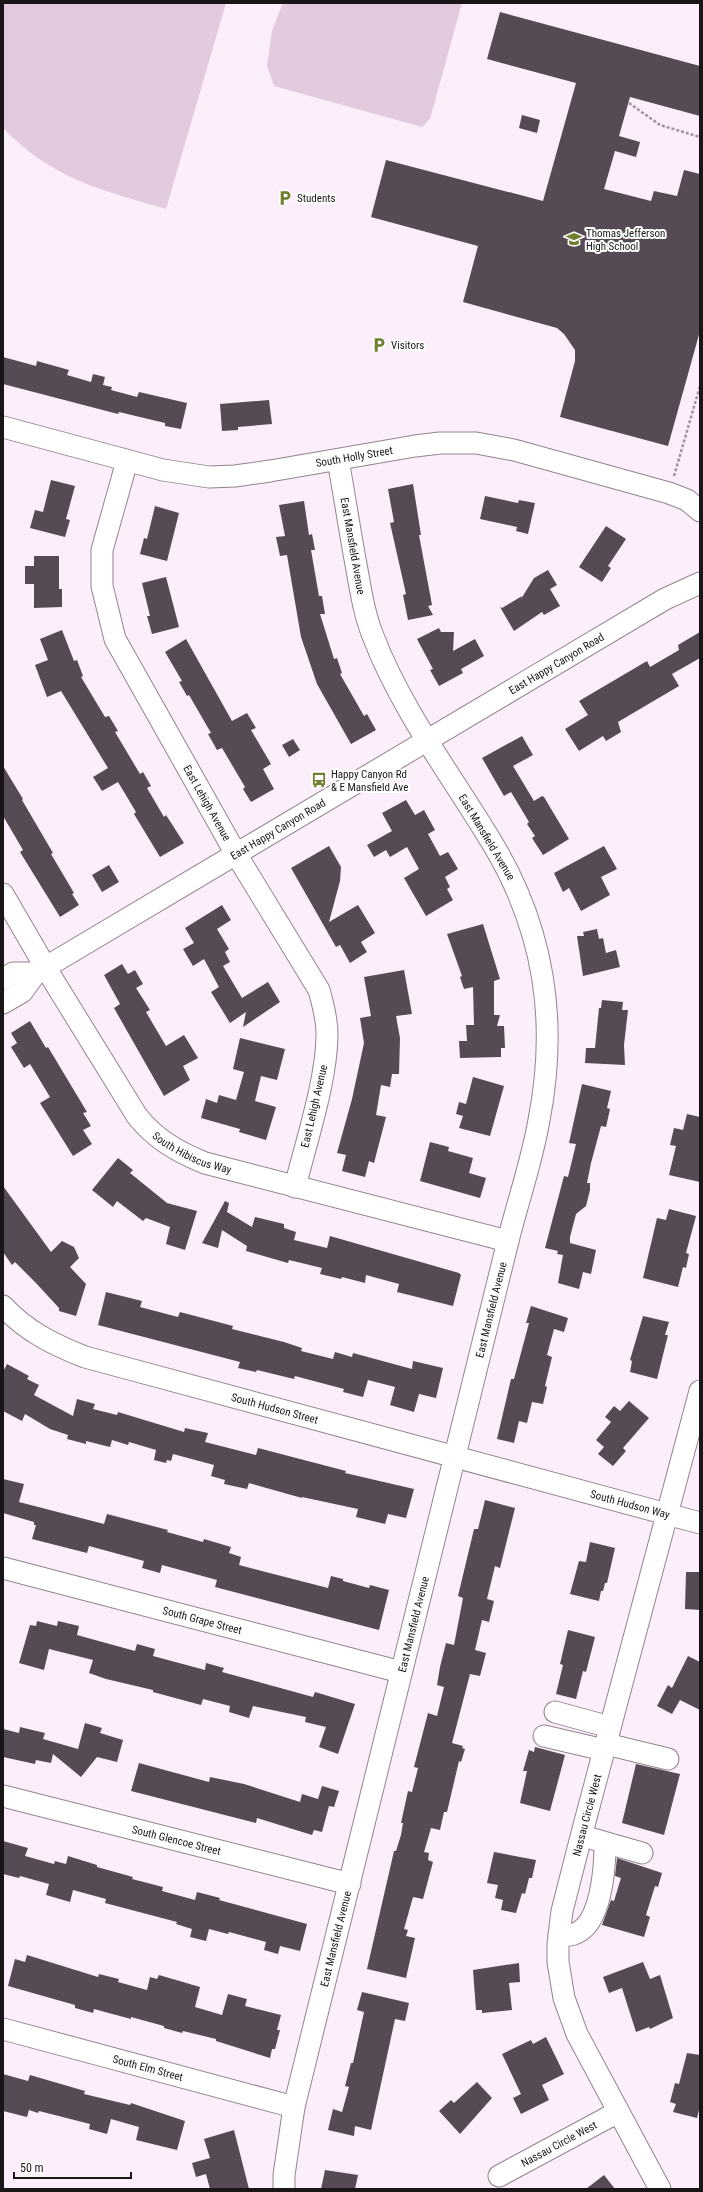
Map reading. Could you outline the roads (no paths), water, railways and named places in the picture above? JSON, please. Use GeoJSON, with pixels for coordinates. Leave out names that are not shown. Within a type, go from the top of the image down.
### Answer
{"type":"FeatureCollection","features":[{"type":"Feature","properties":{"kind":"street","name":"South Holly Street"},"geometry":{"type":"LineString","coordinates":[[3,427],[163,470],[209,477],[235,476],[338,460],[414,446],[440,443],[476,443],[514,450],[670,493],[687,500],[700,511]]}},
{"type":"Feature","properties":{"kind":"street","name":"East Mansfield Avenue"},"geometry":{"type":"LineString","coordinates":[[284,2189],[284,2175],[294,2106],[539,1121],[546,1072],[548,1036],[546,1000],[541,963],[527,913],[512,879],[494,846],[427,740],[379,651],[366,618],[338,460]]}},
{"type":"Feature","properties":{"kind":"street","name":"East Lehigh Avenue"},"geometry":{"type":"LineString","coordinates":[[127,461],[102,550],[102,586],[107,614],[115,639],[236,854],[319,990],[324,1010],[327,1034],[323,1074],[295,1187]]}},
{"type":"Feature","properties":{"kind":"street","name":"East Happy Canyon Road"},"geometry":{"type":"LineString","coordinates":[[664,599],[700,571]]}},
{"type":"Feature","properties":{"kind":"street","name":"East Happy Canyon Road"},"geometry":{"type":"LineString","coordinates":[[3,1003],[22,992],[41,970],[664,599],[700,583]]}},
{"type":"Feature","properties":{"kind":"street","name":"South Hibiscus Way"},"geometry":{"type":"LineString","coordinates":[[3,894],[41,970],[137,1116],[148,1130],[182,1154],[205,1163],[508,1242]]}},
{"type":"Feature","properties":{"kind":"street"},"geometry":{"type":"LineString","coordinates":[[3,979],[13,973],[41,970]]}},
{"type":"Feature","properties":{"kind":"street","name":"South Hudson Street"},"geometry":{"type":"LineString","coordinates":[[3,1306],[18,1321],[33,1332],[61,1348],[85,1357],[560,1485]]}},
{"type":"Feature","properties":{"kind":"street","name":"Nassau Circle West"},"geometry":{"type":"LineString","coordinates":[[660,2189],[577,2034],[564,1998],[558,1962],[558,1935],[562,1911],[581,1836],[700,1391]]}},
{"type":"Feature","properties":{"kind":"street","name":"South Hudson Way"},"geometry":{"type":"LineString","coordinates":[[560,1485],[700,1523]]}},
{"type":"Feature","properties":{"kind":"street","name":"South Grape Street"},"geometry":{"type":"LineString","coordinates":[[3,1568],[401,1672]]}},
{"type":"Feature","properties":{"kind":"street"},"geometry":{"type":"LineString","coordinates":[[555,1712],[607,1740],[668,1759]]}},
{"type":"Feature","properties":{"kind":"street"},"geometry":{"type":"LineString","coordinates":[[544,1736],[607,1740]]}},
{"type":"Feature","properties":{"kind":"street","name":"South Glencoe Street"},"geometry":{"type":"LineString","coordinates":[[3,1796],[350,1884]]}},
{"type":"Feature","properties":{"kind":"street"},"geometry":{"type":"LineString","coordinates":[[581,1836],[642,1853]]}},
{"type":"Feature","properties":{"kind":"street"},"geometry":{"type":"LineString","coordinates":[[558,1935],[574,1934],[585,1927],[592,1915],[601,1890],[605,1868],[605,1843]]}},
{"type":"Feature","properties":{"kind":"street","name":"South Elm Street"},"geometry":{"type":"LineString","coordinates":[[3,2030],[294,2106]]}},
{"type":"Feature","properties":{"kind":"street","name":"Nassau Circle West"},"geometry":{"type":"LineString","coordinates":[[499,2176],[618,2112]]}},
{"type":"Feature","properties":{"kind":"place","name":"Students"},"geometry":{"type":"Point","coordinates":[285,198]}},
{"type":"Feature","properties":{"kind":"place","name":"Thomas Jefferson High School"},"geometry":{"type":"Point","coordinates":[574,239]}},
{"type":"Feature","properties":{"kind":"place","name":"Visitors"},"geometry":{"type":"Point","coordinates":[379,345]}},
{"type":"Feature","properties":{"kind":"place","name":"Happy Canyon Rd & E Mansfield Ave"},"geometry":{"type":"Point","coordinates":[319,780]}}]}
